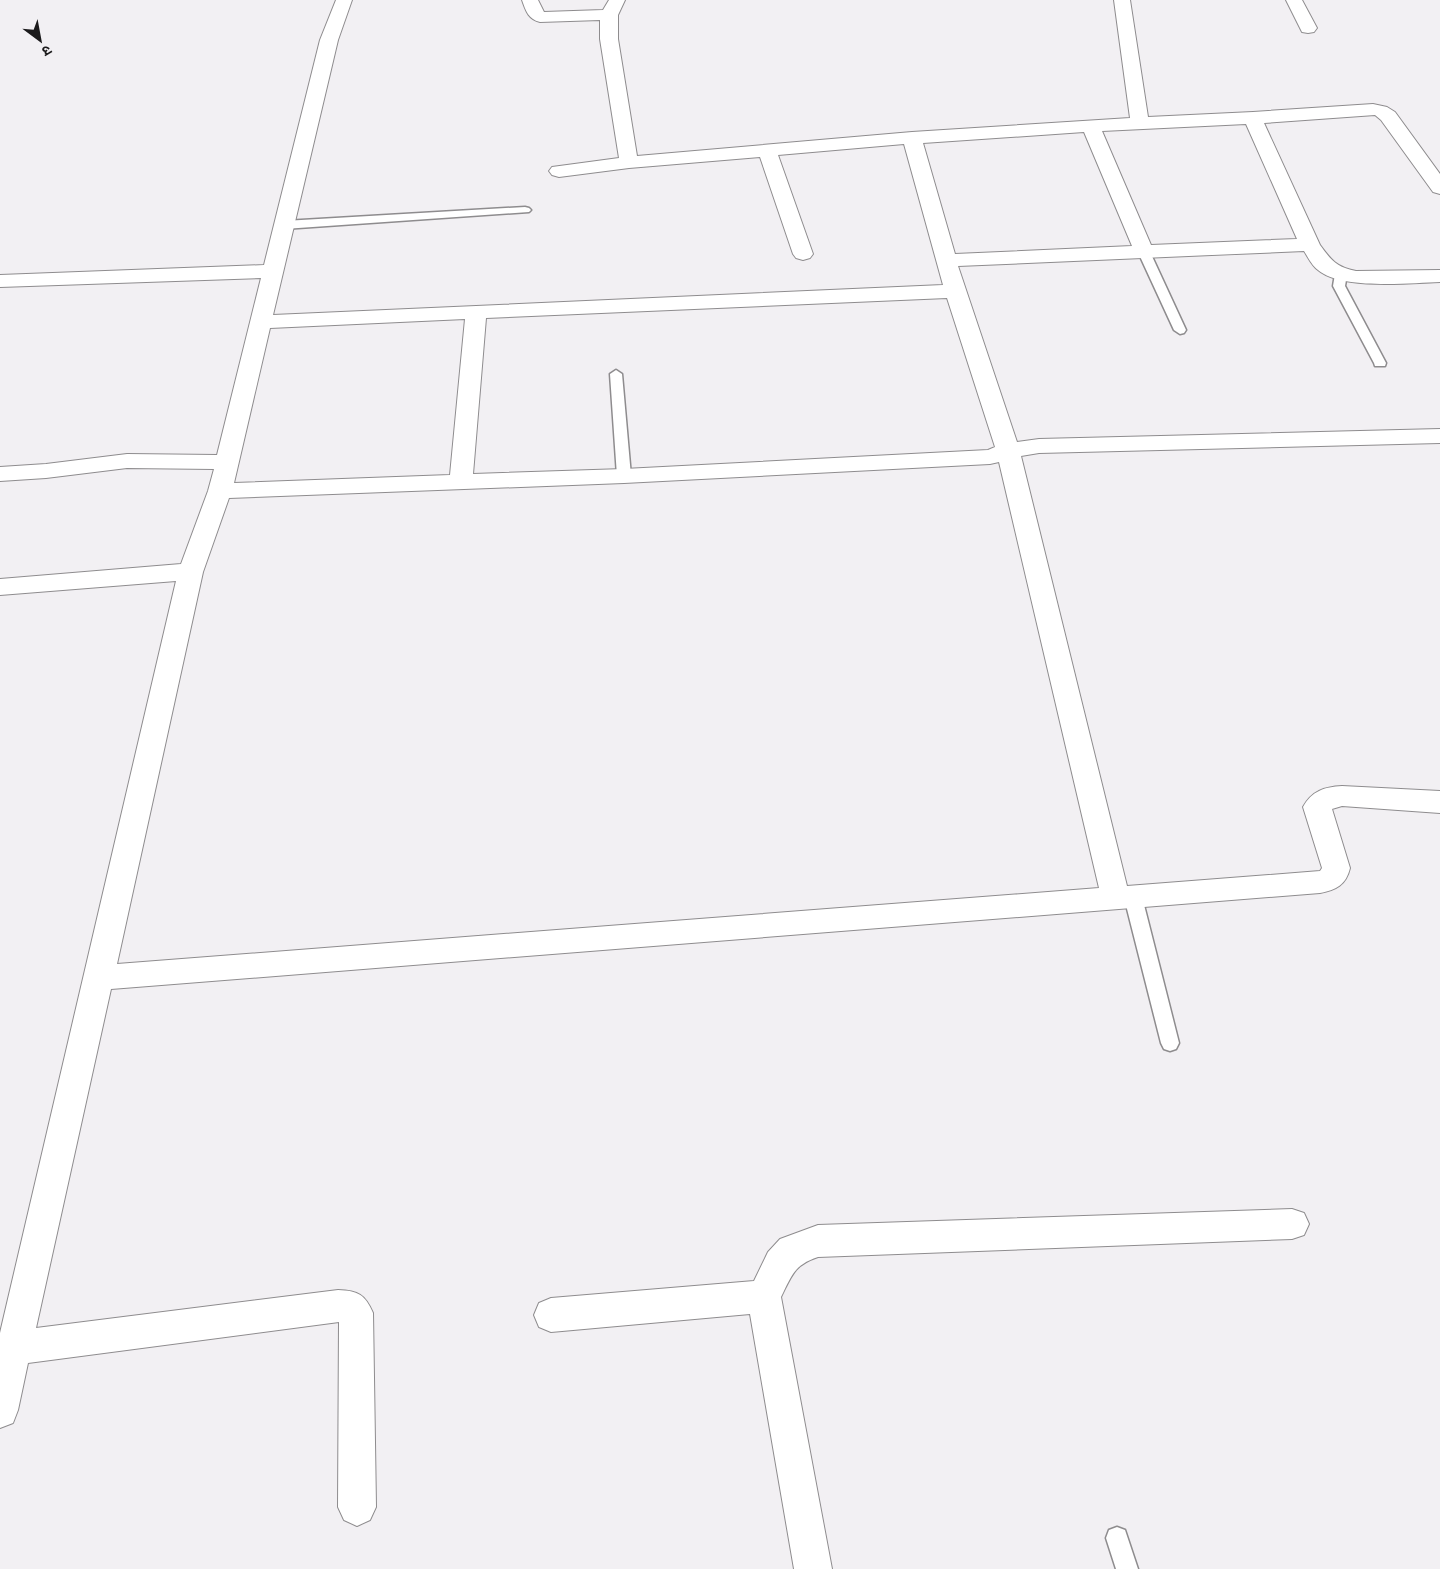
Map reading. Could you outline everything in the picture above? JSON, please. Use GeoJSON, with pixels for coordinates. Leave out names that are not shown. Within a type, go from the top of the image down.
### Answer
{"type":"FeatureCollection","features":[{"type":"Feature","properties":{"kind":"street"},"geometry":{"type":"LineString","coordinates":[[0,1410],[191,572],[220,491],[228,462],[329,40],[344,0]]}},
{"type":"Feature","properties":{"kind":"street"},"geometry":{"type":"LineString","coordinates":[[530,0],[535,13],[540,17],[613,8],[608,39],[629,162]]}},
{"type":"Feature","properties":{"kind":"street"},"geometry":{"type":"LineString","coordinates":[[1122,0],[1140,123]]}},
{"type":"Feature","properties":{"kind":"street"},"geometry":{"type":"LineString","coordinates":[[1294,0],[1308,28]]}},
{"type":"Feature","properties":{"kind":"street"},"geometry":{"type":"LineString","coordinates":[[559,170],[629,162],[912,138],[1374,109],[1388,116],[1440,188]]}},
{"type":"Feature","properties":{"kind":"street"},"geometry":{"type":"LineString","coordinates":[[1253,118],[1310,245],[1325,266],[1341,274],[1356,277],[1440,276]]}},
{"type":"Feature","properties":{"kind":"street"},"geometry":{"type":"LineString","coordinates":[[1091,126],[1144,252]]}},
{"type":"Feature","properties":{"kind":"street"},"geometry":{"type":"LineString","coordinates":[[912,138],[955,291],[1008,450],[1124,897]]}},
{"type":"Feature","properties":{"kind":"street"},"geometry":{"type":"LineString","coordinates":[[767,150],[803,254]]}},
{"type":"Feature","properties":{"kind":"street"},"geometry":{"type":"LineString","coordinates":[[946,260],[1310,245]]}},
{"type":"Feature","properties":{"kind":"street"},"geometry":{"type":"LineString","coordinates":[[0,281],[273,271]]}},
{"type":"Feature","properties":{"kind":"street"},"geometry":{"type":"LineString","coordinates":[[261,322],[955,291]]}},
{"type":"Feature","properties":{"kind":"street"},"geometry":{"type":"LineString","coordinates":[[461,482],[476,312]]}},
{"type":"Feature","properties":{"kind":"street"},"geometry":{"type":"LineString","coordinates":[[220,491],[624,476],[990,457],[1008,450],[1039,446],[1440,436]]}},
{"type":"Feature","properties":{"kind":"street"},"geometry":{"type":"LineString","coordinates":[[0,474],[46,471],[127,461],[228,462]]}},
{"type":"Feature","properties":{"kind":"street"},"geometry":{"type":"LineString","coordinates":[[0,587],[191,572]]}},
{"type":"Feature","properties":{"kind":"street"},"geometry":{"type":"LineString","coordinates":[[98,978],[1330,880],[1334,876],[1336,868],[1317,807],[1321,801],[1342,796],[1440,802]]}},
{"type":"Feature","properties":{"kind":"street"},"geometry":{"type":"LineString","coordinates":[[813,1569],[764,1296],[780,1263],[792,1250],[818,1241],[1292,1224]]}},
{"type":"Feature","properties":{"kind":"street"},"geometry":{"type":"LineString","coordinates":[[551,1315],[764,1296]]}},
{"type":"Feature","properties":{"kind":"street"},"geometry":{"type":"LineString","coordinates":[[14,1348],[338,1306],[350,1307],[356,1313],[356,1507]]}},
{"type":"Feature","properties":{"kind":"lane"},"geometry":{"type":"LineString","coordinates":[[284,225],[525,210]]}},
{"type":"Feature","properties":{"kind":"lane"},"geometry":{"type":"LineString","coordinates":[[1144,252],[1180,330]]}},
{"type":"Feature","properties":{"kind":"lane"},"geometry":{"type":"LineString","coordinates":[[1341,274],[1339,286],[1380,363]]}},
{"type":"Feature","properties":{"kind":"lane"},"geometry":{"type":"LineString","coordinates":[[616,374],[624,476]]}},
{"type":"Feature","properties":{"kind":"lane"},"geometry":{"type":"LineString","coordinates":[[1124,897],[1170,1043]]}},
{"type":"Feature","properties":{"kind":"lane"},"geometry":{"type":"LineString","coordinates":[[1117,1538],[1127,1569]]}}]}
